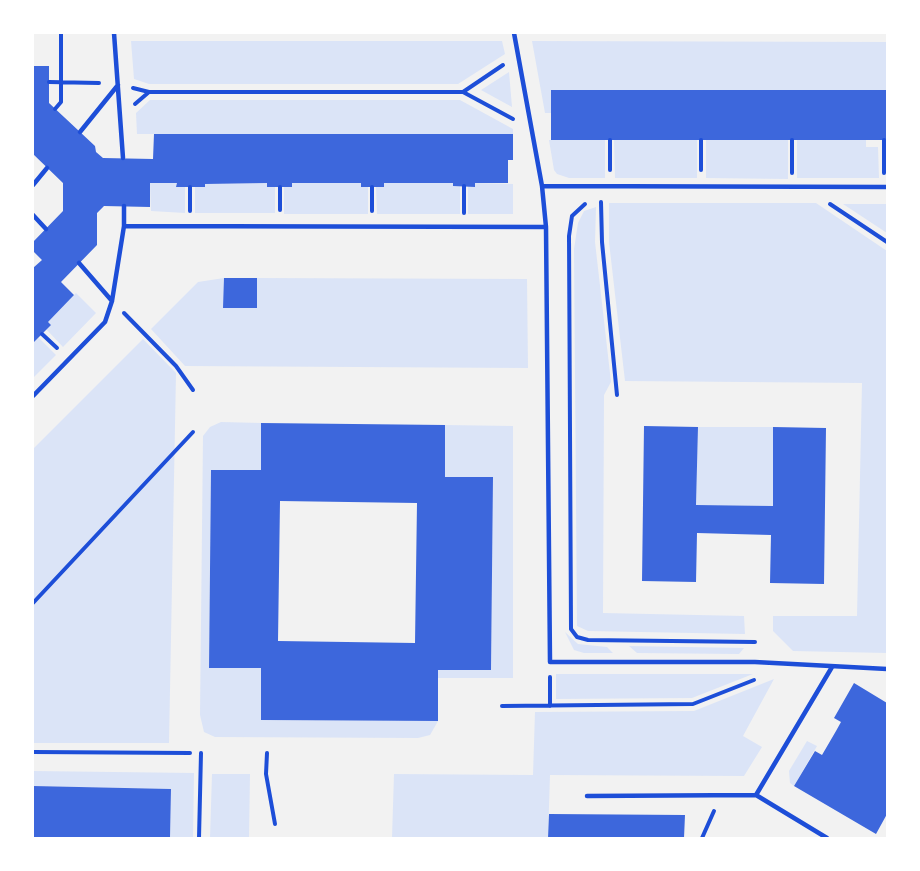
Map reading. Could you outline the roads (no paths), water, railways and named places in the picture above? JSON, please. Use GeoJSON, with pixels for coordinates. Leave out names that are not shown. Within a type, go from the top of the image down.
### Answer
{"type":"FeatureCollection","features":[{"type":"Feature","properties":{"kind":"lane"},"geometry":{"type":"LineString","coordinates":[[114,33],[123,158]]}},
{"type":"Feature","properties":{"kind":"lane"},"geometry":{"type":"LineString","coordinates":[[514,33],[542,186],[546,227],[550,662],[755,662],[887,669]]}},
{"type":"Feature","properties":{"kind":"lane"},"geometry":{"type":"LineString","coordinates":[[80,132],[119,84]]}},
{"type":"Feature","properties":{"kind":"lane"},"geometry":{"type":"LineString","coordinates":[[33,185],[47,168]]}},
{"type":"Feature","properties":{"kind":"lane"},"geometry":{"type":"LineString","coordinates":[[542,186],[885,187]]}},
{"type":"Feature","properties":{"kind":"lane"},"geometry":{"type":"LineString","coordinates":[[33,396],[105,322],[112,301],[124,226],[124,206]]}},
{"type":"Feature","properties":{"kind":"lane"},"geometry":{"type":"LineString","coordinates":[[33,215],[46,229]]}},
{"type":"Feature","properties":{"kind":"lane"},"geometry":{"type":"LineString","coordinates":[[124,226],[546,227]]}},
{"type":"Feature","properties":{"kind":"lane"},"geometry":{"type":"LineString","coordinates":[[79,263],[112,301]]}},
{"type":"Feature","properties":{"kind":"lane"},"geometry":{"type":"LineString","coordinates":[[756,795],[832,667]]}},
{"type":"Feature","properties":{"kind":"lane"},"geometry":{"type":"LineString","coordinates":[[587,796],[756,795],[827,838]]}}]}
